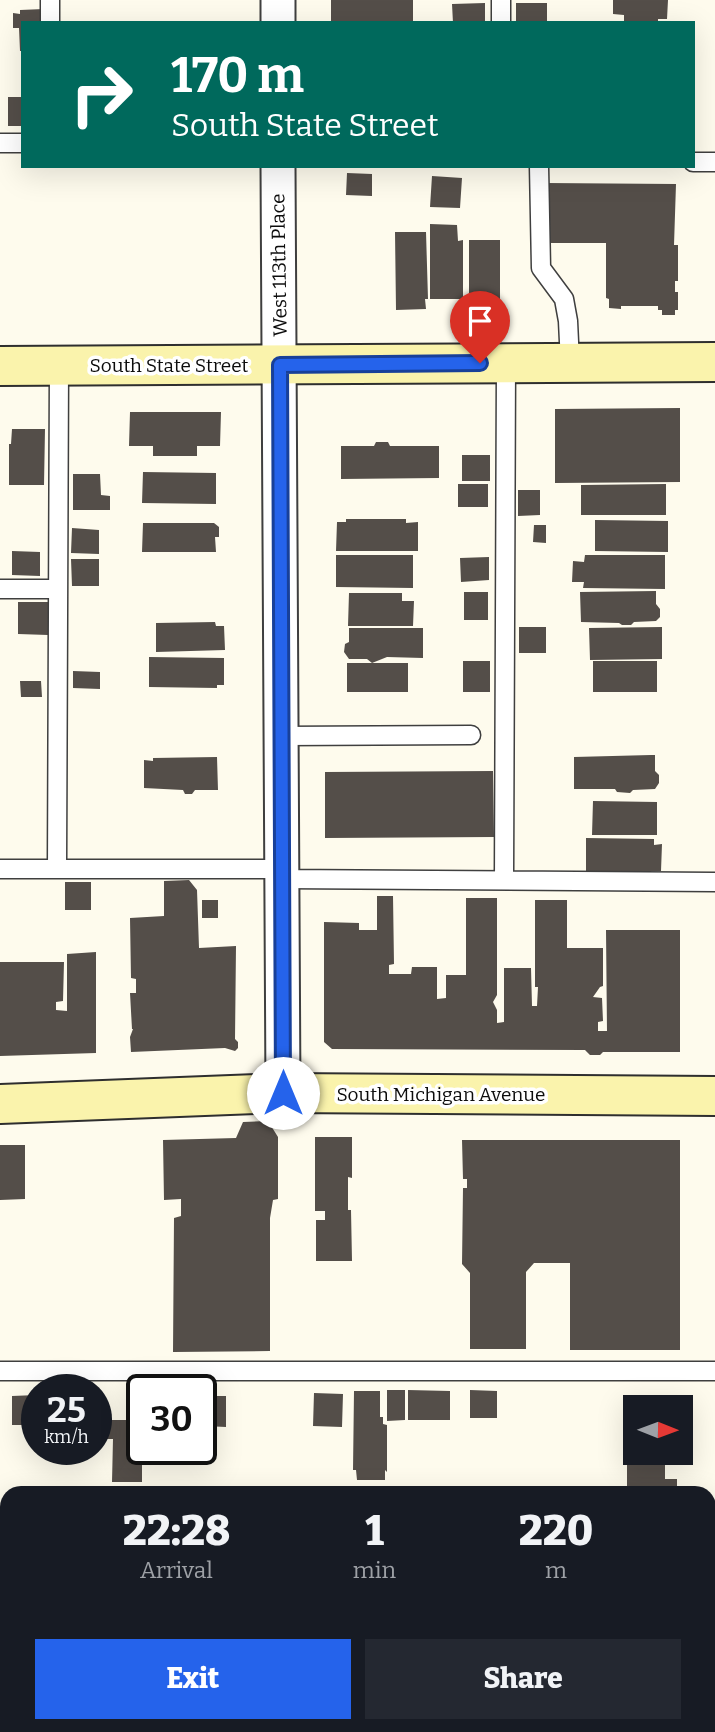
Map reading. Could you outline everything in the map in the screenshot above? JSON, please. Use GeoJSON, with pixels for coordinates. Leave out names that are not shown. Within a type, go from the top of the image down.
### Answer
{"type":"FeatureCollection","features":[{"type":"Feature","properties":{"kind":"street"},"geometry":{"type":"LineString","coordinates":[[278,0],[278,21]]}},
{"type":"Feature","properties":{"kind":"street","name":"West 113th Place"},"geometry":{"type":"LineString","coordinates":[[278,168],[283,1093]]}},
{"type":"Feature","properties":{"kind":"street","name":"South State Street"},"geometry":{"type":"LineString","coordinates":[[0,366],[715,362]]}},
{"type":"Feature","properties":{"kind":"street","name":"South Michigan Avenue"},"geometry":{"type":"LineString","coordinates":[[0,1104],[283,1093],[715,1096]]}},
{"type":"Feature","properties":{"kind":"lane"},"geometry":{"type":"LineString","coordinates":[[50,0],[50,21]]}},
{"type":"Feature","properties":{"kind":"lane"},"geometry":{"type":"LineString","coordinates":[[501,0],[501,21]]}},
{"type":"Feature","properties":{"kind":"lane"},"geometry":{"type":"LineString","coordinates":[[0,144],[21,144]]}},
{"type":"Feature","properties":{"kind":"lane"},"geometry":{"type":"LineString","coordinates":[[695,162],[715,162]]}},
{"type":"Feature","properties":{"kind":"lane"},"geometry":{"type":"LineString","coordinates":[[539,168],[541,268],[564,299],[570,363]]}},
{"type":"Feature","properties":{"kind":"lane"},"geometry":{"type":"LineString","coordinates":[[504,880],[506,363]]}},
{"type":"Feature","properties":{"kind":"lane"},"geometry":{"type":"LineString","coordinates":[[57,869],[59,365]]}},
{"type":"Feature","properties":{"kind":"lane"},"geometry":{"type":"LineString","coordinates":[[0,589],[58,589]]}},
{"type":"Feature","properties":{"kind":"lane"},"geometry":{"type":"LineString","coordinates":[[282,736],[471,735]]}},
{"type":"Feature","properties":{"kind":"lane"},"geometry":{"type":"LineString","coordinates":[[0,869],[715,882]]}},
{"type":"Feature","properties":{"kind":"lane"},"geometry":{"type":"LineString","coordinates":[[0,1371],[715,1371]]}},
{"type":"Feature","properties":{"kind":"building"},"geometry":{"type":"Polygon","coordinates":[[[331,0],[413,0],[413,21],[331,21],[331,0]]]}},
{"type":"Feature","properties":{"kind":"building"},"geometry":{"type":"Polygon","coordinates":[[[613,0],[668,0],[667,19],[624,21],[624,15],[613,14],[613,0]]]}},
{"type":"Feature","properties":{"kind":"building"},"geometry":{"type":"Polygon","coordinates":[[[485,3],[485,21],[453,21],[452,4],[485,3]]]}},
{"type":"Feature","properties":{"kind":"building"},"geometry":{"type":"Polygon","coordinates":[[[516,3],[547,3],[547,21],[516,21],[516,3]]]}},
{"type":"Feature","properties":{"kind":"building"},"geometry":{"type":"Polygon","coordinates":[[[44,9],[44,21],[21,21],[21,51],[19,28],[13,28],[13,13],[20,14],[20,10],[44,9]]]}},
{"type":"Feature","properties":{"kind":"building"},"geometry":{"type":"Polygon","coordinates":[[[8,97],[21,97],[21,126],[8,126],[8,97]]]}},
{"type":"Feature","properties":{"kind":"building"},"geometry":{"type":"Polygon","coordinates":[[[347,173],[372,174],[372,196],[346,195],[347,173]]]}},
{"type":"Feature","properties":{"kind":"building"},"geometry":{"type":"Polygon","coordinates":[[[432,176],[462,178],[460,208],[430,207],[432,176]]]}},
{"type":"Feature","properties":{"kind":"building"},"geometry":{"type":"Polygon","coordinates":[[[545,183],[676,184],[674,245],[678,245],[678,281],[675,281],[675,292],[678,292],[678,310],[675,310],[675,315],[662,315],[658,306],[609,308],[609,299],[606,298],[606,243],[545,243],[545,183]]]}},
{"type":"Feature","properties":{"kind":"building"},"geometry":{"type":"Polygon","coordinates":[[[430,224],[457,225],[458,241],[463,240],[463,299],[430,299],[430,224]]]}},
{"type":"Feature","properties":{"kind":"building"},"geometry":{"type":"Polygon","coordinates":[[[395,232],[426,232],[426,309],[396,310],[395,232]]]}},
{"type":"Feature","properties":{"kind":"building"},"geometry":{"type":"Polygon","coordinates":[[[469,240],[500,240],[500,299],[495,299],[496,306],[474,306],[474,300],[469,300],[469,240]]]}},
{"type":"Feature","properties":{"kind":"building"},"geometry":{"type":"Polygon","coordinates":[[[680,408],[680,482],[555,483],[555,409],[680,408]]]}},
{"type":"Feature","properties":{"kind":"building"},"geometry":{"type":"Polygon","coordinates":[[[130,412],[221,412],[220,446],[197,446],[197,456],[153,456],[153,446],[129,446],[130,412]]]}},
{"type":"Feature","properties":{"kind":"building"},"geometry":{"type":"Polygon","coordinates":[[[12,429],[45,429],[44,485],[9,485],[9,444],[12,429]]]}},
{"type":"Feature","properties":{"kind":"building"},"geometry":{"type":"Polygon","coordinates":[[[376,442],[388,442],[390,446],[439,446],[439,478],[341,479],[341,446],[374,446],[376,442]]]}},
{"type":"Feature","properties":{"kind":"building"},"geometry":{"type":"Polygon","coordinates":[[[462,455],[490,455],[490,481],[462,481],[462,455]]]}},
{"type":"Feature","properties":{"kind":"building"},"geometry":{"type":"Polygon","coordinates":[[[143,472],[216,473],[216,504],[142,503],[143,472]]]}},
{"type":"Feature","properties":{"kind":"building"},"geometry":{"type":"Polygon","coordinates":[[[73,474],[100,474],[101,495],[110,496],[110,510],[73,510],[73,474]]]}},
{"type":"Feature","properties":{"kind":"building"},"geometry":{"type":"Polygon","coordinates":[[[458,484],[488,484],[488,507],[458,507],[458,484]]]}},
{"type":"Feature","properties":{"kind":"building"},"geometry":{"type":"Polygon","coordinates":[[[666,484],[666,515],[581,515],[581,485],[666,484]]]}},
{"type":"Feature","properties":{"kind":"building"},"geometry":{"type":"Polygon","coordinates":[[[518,490],[540,490],[540,515],[518,516],[518,490]]]}},
{"type":"Feature","properties":{"kind":"building"},"geometry":{"type":"Polygon","coordinates":[[[346,519],[406,519],[406,523],[418,522],[418,551],[336,551],[337,522],[346,522],[346,519]]]}},
{"type":"Feature","properties":{"kind":"building"},"geometry":{"type":"Polygon","coordinates":[[[595,520],[668,521],[668,552],[595,551],[595,520]]]}},
{"type":"Feature","properties":{"kind":"building"},"geometry":{"type":"Polygon","coordinates":[[[143,523],[214,523],[219,527],[219,537],[215,537],[216,552],[142,552],[143,523]]]}},
{"type":"Feature","properties":{"kind":"building"},"geometry":{"type":"Polygon","coordinates":[[[534,525],[546,525],[546,543],[533,542],[534,525]]]}},
{"type":"Feature","properties":{"kind":"building"},"geometry":{"type":"Polygon","coordinates":[[[72,528],[99,530],[99,554],[71,553],[72,528]]]}},
{"type":"Feature","properties":{"kind":"building"},"geometry":{"type":"Polygon","coordinates":[[[12,551],[40,552],[40,576],[12,575],[12,551]]]}},
{"type":"Feature","properties":{"kind":"building"},"geometry":{"type":"Polygon","coordinates":[[[336,555],[413,555],[413,588],[336,587],[336,555]]]}},
{"type":"Feature","properties":{"kind":"building"},"geometry":{"type":"Polygon","coordinates":[[[585,555],[665,555],[665,589],[583,588],[584,582],[572,582],[573,561],[584,562],[585,555]]]}},
{"type":"Feature","properties":{"kind":"building"},"geometry":{"type":"Polygon","coordinates":[[[489,557],[489,580],[461,582],[460,558],[489,557]]]}},
{"type":"Feature","properties":{"kind":"building"},"geometry":{"type":"Polygon","coordinates":[[[71,559],[99,559],[99,586],[72,586],[71,559]]]}},
{"type":"Feature","properties":{"kind":"building"},"geometry":{"type":"Polygon","coordinates":[[[656,591],[660,617],[656,621],[634,622],[631,625],[581,622],[580,592],[656,591]]]}},
{"type":"Feature","properties":{"kind":"building"},"geometry":{"type":"Polygon","coordinates":[[[464,592],[488,592],[488,620],[464,620],[464,592]]]}},
{"type":"Feature","properties":{"kind":"building"},"geometry":{"type":"Polygon","coordinates":[[[349,593],[402,593],[402,601],[414,601],[413,626],[348,626],[349,593]]]}},
{"type":"Feature","properties":{"kind":"building"},"geometry":{"type":"Polygon","coordinates":[[[18,602],[48,602],[48,635],[18,634],[18,602]]]}},
{"type":"Feature","properties":{"kind":"building"},"geometry":{"type":"Polygon","coordinates":[[[215,622],[216,626],[224,626],[225,650],[156,652],[156,623],[215,622]]]}},
{"type":"Feature","properties":{"kind":"building"},"geometry":{"type":"Polygon","coordinates":[[[519,627],[546,627],[546,653],[519,653],[519,627]]]}},
{"type":"Feature","properties":{"kind":"building"},"geometry":{"type":"Polygon","coordinates":[[[662,627],[662,659],[590,660],[589,628],[662,627]]]}},
{"type":"Feature","properties":{"kind":"building"},"geometry":{"type":"Polygon","coordinates":[[[349,628],[423,628],[423,658],[387,657],[372,663],[367,659],[349,659],[344,652],[345,644],[349,642],[349,628]]]}},
{"type":"Feature","properties":{"kind":"building"},"geometry":{"type":"Polygon","coordinates":[[[149,657],[224,658],[224,685],[217,685],[217,688],[149,687],[149,657]]]}},
{"type":"Feature","properties":{"kind":"building"},"geometry":{"type":"Polygon","coordinates":[[[463,661],[490,661],[490,692],[463,692],[463,661]]]}},
{"type":"Feature","properties":{"kind":"building"},"geometry":{"type":"Polygon","coordinates":[[[593,661],[657,661],[657,692],[593,692],[593,661]]]}},
{"type":"Feature","properties":{"kind":"building"},"geometry":{"type":"Polygon","coordinates":[[[347,663],[408,663],[408,692],[347,692],[347,663]]]}},
{"type":"Feature","properties":{"kind":"building"},"geometry":{"type":"Polygon","coordinates":[[[73,671],[100,672],[100,689],[73,688],[73,671]]]}},
{"type":"Feature","properties":{"kind":"building"},"geometry":{"type":"Polygon","coordinates":[[[20,681],[41,681],[42,697],[21,697],[20,681]]]}},
{"type":"Feature","properties":{"kind":"building"},"geometry":{"type":"Polygon","coordinates":[[[655,755],[655,771],[659,775],[659,783],[655,789],[633,790],[630,793],[617,792],[615,789],[574,789],[574,757],[655,755]]]}},
{"type":"Feature","properties":{"kind":"building"},"geometry":{"type":"Polygon","coordinates":[[[217,757],[218,790],[195,790],[192,794],[185,794],[183,790],[144,788],[144,760],[217,757]]]}},
{"type":"Feature","properties":{"kind":"building"},"geometry":{"type":"Polygon","coordinates":[[[493,771],[494,837],[325,838],[325,772],[493,771]]]}},
{"type":"Feature","properties":{"kind":"building"},"geometry":{"type":"Polygon","coordinates":[[[593,801],[657,802],[657,835],[592,835],[593,801]]]}},
{"type":"Feature","properties":{"kind":"building"},"geometry":{"type":"Polygon","coordinates":[[[586,838],[654,839],[654,845],[662,844],[661,871],[586,871],[586,838]]]}},
{"type":"Feature","properties":{"kind":"building"},"geometry":{"type":"Polygon","coordinates":[[[189,880],[197,890],[199,948],[236,946],[235,1039],[238,1048],[235,1051],[225,1048],[131,1052],[130,1037],[133,1029],[130,993],[136,993],[136,979],[131,978],[130,918],[164,916],[164,881],[189,880]]]}},
{"type":"Feature","properties":{"kind":"building"},"geometry":{"type":"Polygon","coordinates":[[[65,882],[91,882],[91,910],[65,910],[65,882]]]}},
{"type":"Feature","properties":{"kind":"building"},"geometry":{"type":"Polygon","coordinates":[[[377,896],[393,896],[394,964],[389,965],[389,974],[411,974],[412,967],[437,967],[437,999],[446,998],[446,975],[466,975],[466,898],[497,898],[497,995],[493,1002],[497,1010],[497,1023],[504,1022],[504,968],[531,968],[532,1006],[537,1006],[535,900],[567,900],[567,948],[603,948],[603,986],[593,997],[602,998],[603,1021],[598,1022],[598,1031],[607,1031],[606,930],[680,930],[680,1052],[603,1052],[600,1055],[590,1055],[585,1050],[332,1049],[324,1042],[324,922],[359,923],[359,930],[377,930],[377,896]]]}},
{"type":"Feature","properties":{"kind":"building"},"geometry":{"type":"Polygon","coordinates":[[[202,900],[218,900],[218,918],[202,918],[202,900]]]}},
{"type":"Feature","properties":{"kind":"building"},"geometry":{"type":"Polygon","coordinates":[[[96,952],[96,1053],[0,1056],[0,962],[64,962],[63,1001],[56,1002],[56,1010],[67,1011],[67,954],[96,952]]]}},
{"type":"Feature","properties":{"kind":"building"},"geometry":{"type":"Polygon","coordinates":[[[268,1121],[278,1137],[278,1199],[273,1200],[270,1218],[270,1351],[173,1352],[174,1218],[181,1216],[181,1199],[164,1200],[163,1140],[236,1138],[243,1122],[268,1121]]]}},
{"type":"Feature","properties":{"kind":"building"},"geometry":{"type":"Polygon","coordinates":[[[315,1137],[352,1137],[352,1178],[348,1177],[348,1210],[351,1210],[352,1261],[316,1261],[316,1220],[325,1220],[325,1211],[315,1211],[315,1137]]]}},
{"type":"Feature","properties":{"kind":"building"},"geometry":{"type":"Polygon","coordinates":[[[462,1140],[680,1140],[680,1350],[570,1350],[570,1263],[534,1263],[526,1272],[526,1349],[470,1349],[470,1273],[462,1264],[463,1188],[467,1188],[467,1179],[463,1179],[462,1140]]]}},
{"type":"Feature","properties":{"kind":"building"},"geometry":{"type":"Polygon","coordinates":[[[0,1145],[25,1145],[25,1199],[0,1200],[0,1145]]]}},
{"type":"Feature","properties":{"kind":"building"},"geometry":{"type":"Polygon","coordinates":[[[387,1390],[405,1390],[405,1420],[387,1421],[387,1390]]]}},
{"type":"Feature","properties":{"kind":"building"},"geometry":{"type":"Polygon","coordinates":[[[408,1390],[450,1391],[450,1420],[408,1420],[408,1390]]]}},
{"type":"Feature","properties":{"kind":"building"},"geometry":{"type":"Polygon","coordinates":[[[470,1390],[497,1391],[497,1418],[470,1418],[470,1390]]]}},
{"type":"Feature","properties":{"kind":"building"},"geometry":{"type":"Polygon","coordinates":[[[354,1391],[380,1391],[380,1417],[383,1417],[383,1424],[387,1425],[385,1480],[357,1480],[356,1470],[353,1470],[354,1391]]]}},
{"type":"Feature","properties":{"kind":"building"},"geometry":{"type":"Polygon","coordinates":[[[314,1393],[343,1394],[342,1427],[313,1426],[314,1393]]]}},
{"type":"Feature","properties":{"kind":"building"},"geometry":{"type":"Polygon","coordinates":[[[12,1396],[21,1396],[21,1425],[12,1425],[12,1396]]]}},
{"type":"Feature","properties":{"kind":"building"},"geometry":{"type":"Polygon","coordinates":[[[217,1396],[226,1396],[226,1427],[217,1427],[217,1396]]]}},
{"type":"Feature","properties":{"kind":"building"},"geometry":{"type":"Polygon","coordinates":[[[112,1420],[126,1420],[126,1465],[142,1465],[142,1482],[112,1482],[112,1420]]]}},
{"type":"Feature","properties":{"kind":"building"},"geometry":{"type":"Polygon","coordinates":[[[627,1465],[665,1465],[665,1479],[677,1479],[677,1486],[627,1486],[627,1465]]]}},
{"type":"Feature","properties":{"kind":"route"},"geometry":{"type":"LineString","coordinates":[[283,1093],[280,365],[480,363]]}}]}
